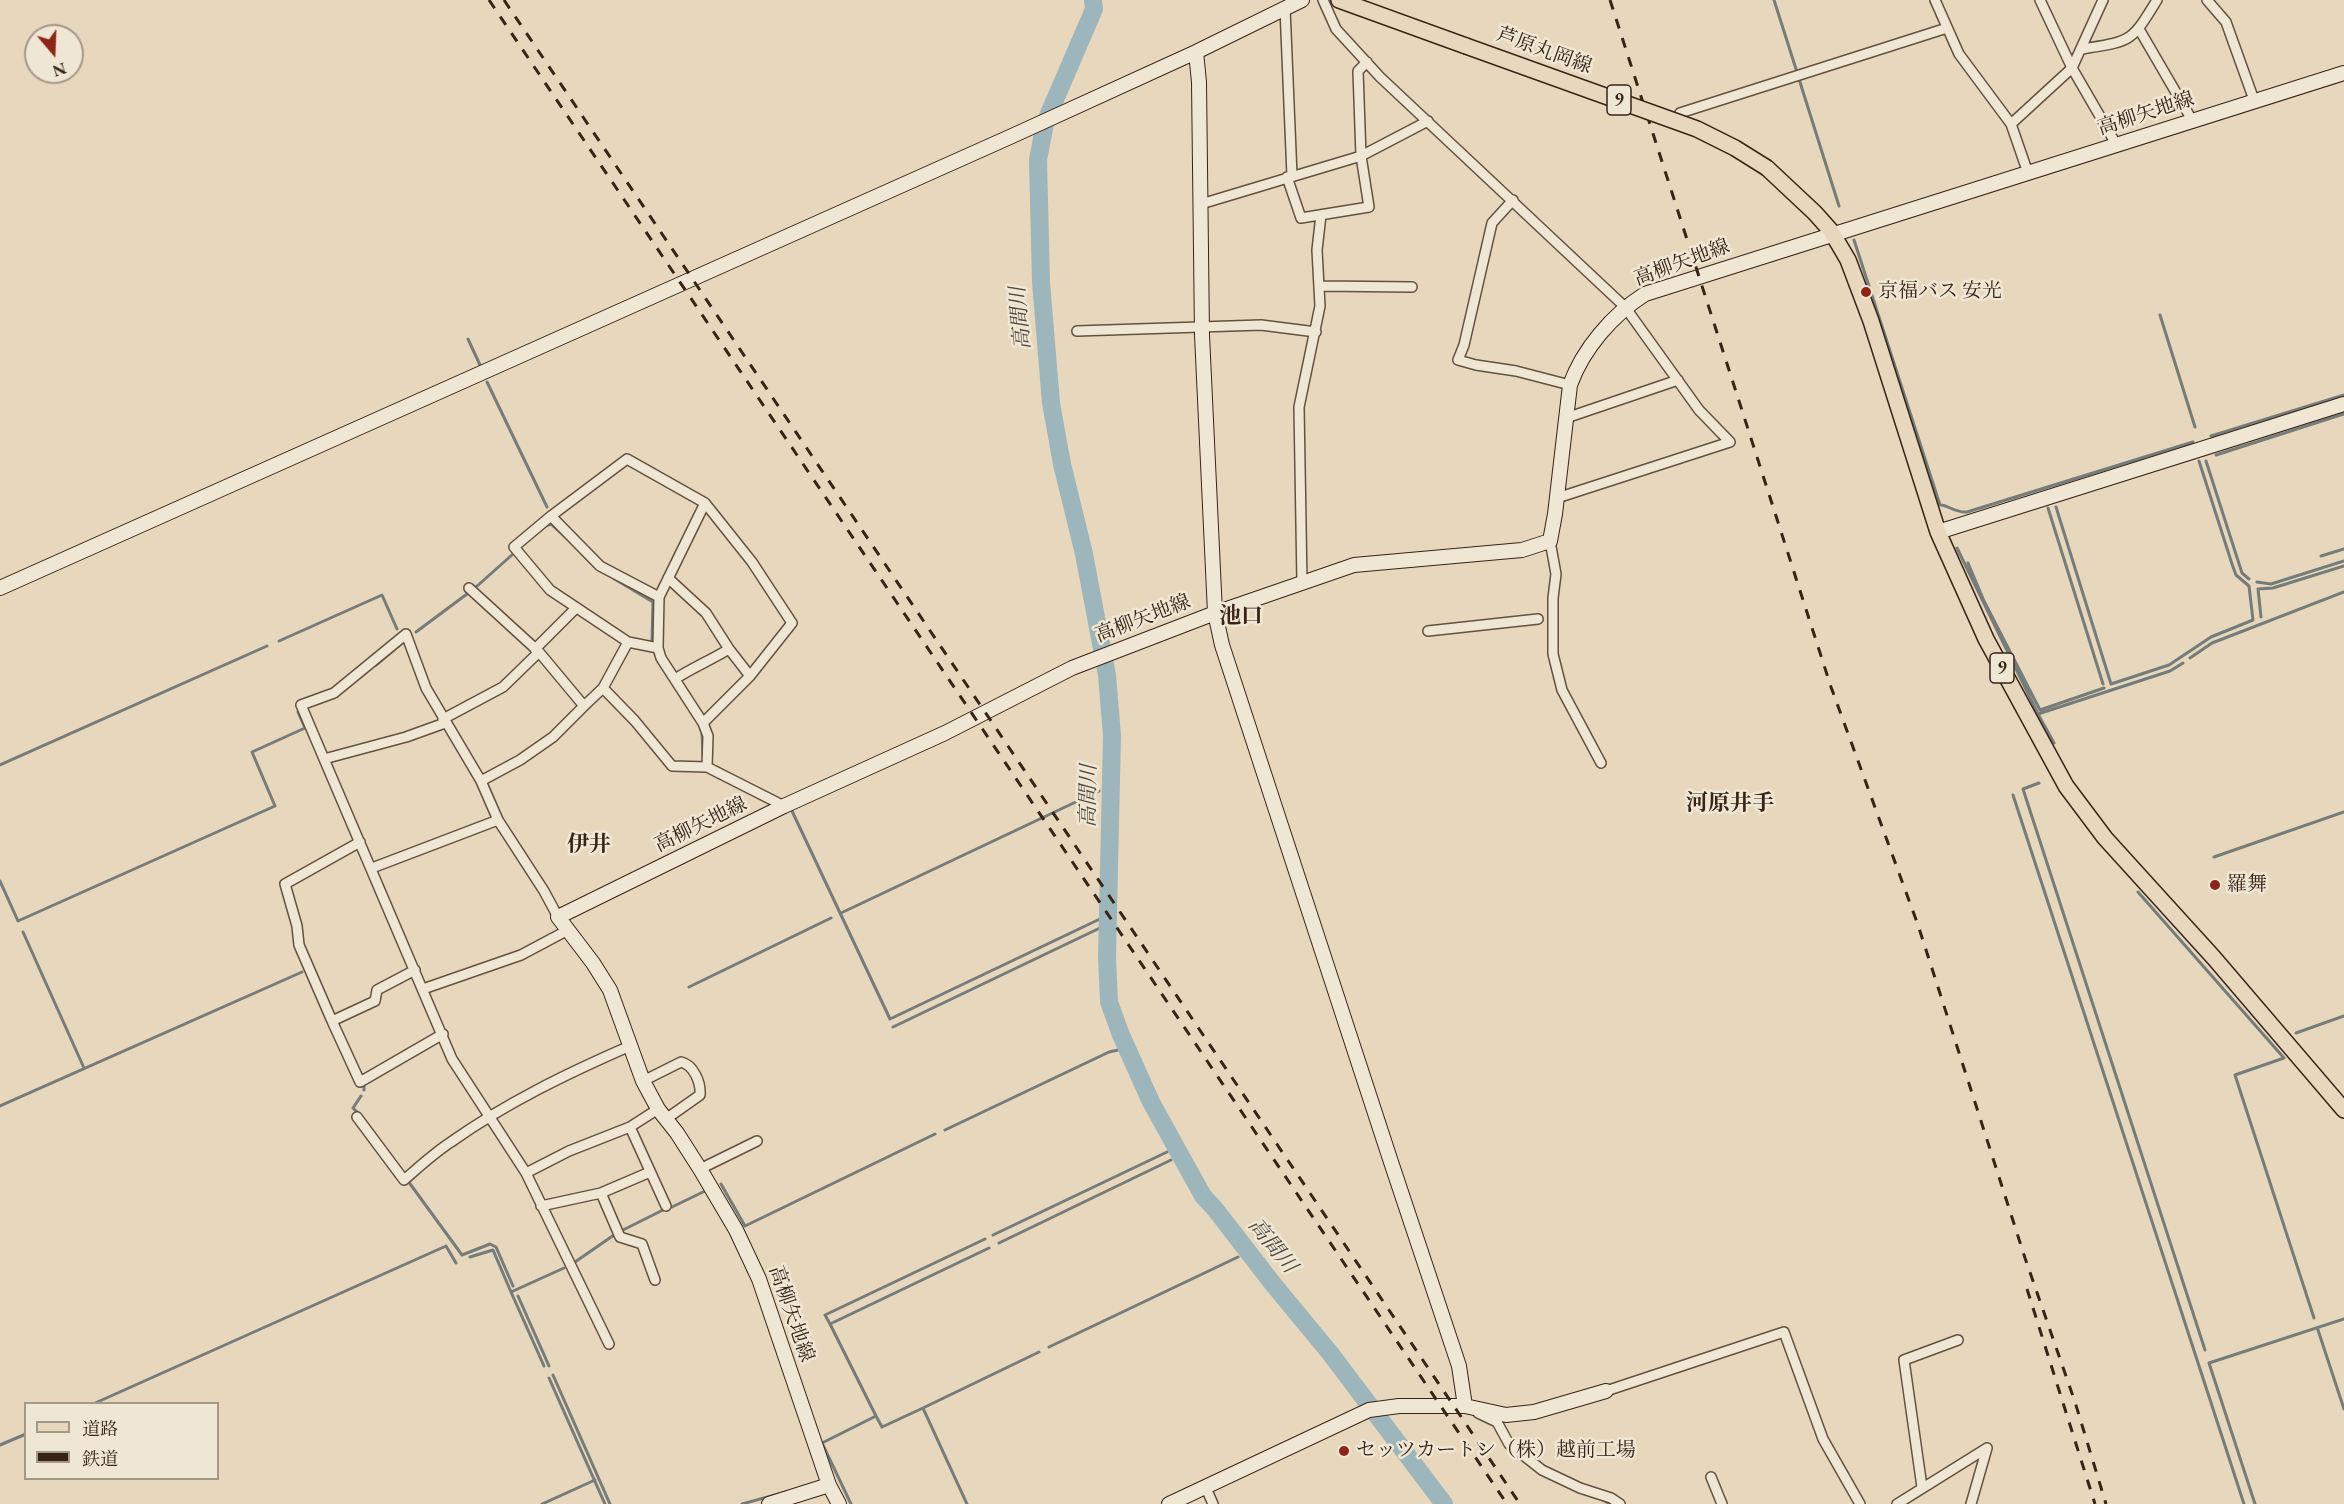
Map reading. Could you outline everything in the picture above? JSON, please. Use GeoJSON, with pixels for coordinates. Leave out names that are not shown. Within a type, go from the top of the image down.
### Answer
{"type":"FeatureCollection","features":[{"type":"Feature","properties":{"kind":"main road","name":"芦原丸岡線"},"geometry":{"type":"LineString","coordinates":[[1339,0],[1718,138],[1767,168],[1804,201],[1833,234]]}},
{"type":"Feature","properties":{"kind":"main road","name":"9"},"geometry":{"type":"LineString","coordinates":[[1833,234],[1848,260],[1860,290],[1938,532],[1986,639],[2066,786],[2105,838],[2214,958],[2344,1110]]}},
{"type":"Feature","properties":{"kind":"street"},"geometry":{"type":"LineString","coordinates":[[0,588],[1196,52],[1302,0]]}},
{"type":"Feature","properties":{"kind":"street"},"geometry":{"type":"LineString","coordinates":[[1323,0],[1336,29],[1367,62],[1625,307],[1699,410],[1730,442],[1557,498]]}},
{"type":"Feature","properties":{"kind":"street"},"geometry":{"type":"LineString","coordinates":[[1935,0],[1959,54],[2011,124],[2028,173]]}},
{"type":"Feature","properties":{"kind":"street"},"geometry":{"type":"LineString","coordinates":[[2040,0],[2072,68],[2116,144]]}},
{"type":"Feature","properties":{"kind":"street"},"geometry":{"type":"LineString","coordinates":[[2011,124],[2072,68],[2103,0]]}},
{"type":"Feature","properties":{"kind":"street"},"geometry":{"type":"LineString","coordinates":[[2082,49],[2122,43],[2139,29],[2157,0]]}},
{"type":"Feature","properties":{"kind":"street"},"geometry":{"type":"LineString","coordinates":[[2207,0],[2226,22],[2254,100]]}},
{"type":"Feature","properties":{"kind":"street"},"geometry":{"type":"LineString","coordinates":[[1285,8],[1289,176],[1301,218],[1369,207],[1361,156],[1358,71],[1367,62]]}},
{"type":"Feature","properties":{"kind":"street"},"geometry":{"type":"LineString","coordinates":[[1680,113],[1947,28]]}},
{"type":"Feature","properties":{"kind":"street"},"geometry":{"type":"LineString","coordinates":[[2139,29],[2192,120]]}},
{"type":"Feature","properties":{"kind":"street"},"geometry":{"type":"LineString","coordinates":[[1196,52],[1200,82],[1202,327],[1215,613],[1222,645],[1390,1162],[1459,1366],[1466,1406]]}},
{"type":"Feature","properties":{"kind":"street","name":"高柳矢地線"},"geometry":{"type":"LineString","coordinates":[[839,1504],[829,1485],[759,1279],[736,1230],[643,1081],[610,990],[593,963],[558,917],[784,806],[945,734],[1072,668],[1141,641],[1353,566],[1522,550],[1550,541],[1570,386],[1577,365],[1625,307],[1645,294],[2344,72]]}},
{"type":"Feature","properties":{"kind":"street"},"geometry":{"type":"LineString","coordinates":[[1201,204],[1361,156],[1428,120]]}},
{"type":"Feature","properties":{"kind":"street"},"geometry":{"type":"LineString","coordinates":[[1513,201],[1492,223],[1464,345],[1458,360],[1516,371],[1570,386]]}},
{"type":"Feature","properties":{"kind":"street"},"geometry":{"type":"LineString","coordinates":[[1302,583],[1299,407],[1316,332],[1320,286],[1317,250],[1321,215]]}},
{"type":"Feature","properties":{"kind":"street"},"geometry":{"type":"LineString","coordinates":[[1320,286],[1412,287]]}},
{"type":"Feature","properties":{"kind":"street"},"geometry":{"type":"LineString","coordinates":[[1077,331],[1261,325],[1316,332]]}},
{"type":"Feature","properties":{"kind":"street"},"geometry":{"type":"LineString","coordinates":[[1566,418],[1678,380]]}},
{"type":"Feature","properties":{"kind":"street"},"geometry":{"type":"LineString","coordinates":[[1938,532],[2344,405]]}},
{"type":"Feature","properties":{"kind":"street"},"geometry":{"type":"LineString","coordinates":[[658,648],[628,642],[550,590],[514,547],[627,459],[705,503],[752,562],[792,623],[750,676],[703,723]]}},
{"type":"Feature","properties":{"kind":"street"},"geometry":{"type":"LineString","coordinates":[[705,503],[659,597],[658,648],[661,658],[703,723],[708,735],[707,767]]}},
{"type":"Feature","properties":{"kind":"street"},"geometry":{"type":"LineString","coordinates":[[551,516],[600,566],[659,597]]}},
{"type":"Feature","properties":{"kind":"street"},"geometry":{"type":"LineString","coordinates":[[1550,541],[1556,574],[1552,598],[1553,654],[1562,690],[1601,763]]}},
{"type":"Feature","properties":{"kind":"street"},"geometry":{"type":"LineString","coordinates":[[668,578],[706,613],[750,676]]}},
{"type":"Feature","properties":{"kind":"street"},"geometry":{"type":"LineString","coordinates":[[469,588],[537,651],[584,706]]}},
{"type":"Feature","properties":{"kind":"street"},"geometry":{"type":"LineString","coordinates":[[324,759],[406,737],[444,721],[503,687],[576,608]]}},
{"type":"Feature","properties":{"kind":"street"},"geometry":{"type":"LineString","coordinates":[[1428,631],[1538,619]]}},
{"type":"Feature","properties":{"kind":"street"},"geometry":{"type":"LineString","coordinates":[[558,917],[498,820],[481,781],[426,688],[406,634],[334,693],[300,705],[372,868],[452,1059],[526,1173],[609,1344]]}},
{"type":"Feature","properties":{"kind":"street"},"geometry":{"type":"LineString","coordinates":[[481,781],[520,760],[553,737],[603,688],[628,642]]}},
{"type":"Feature","properties":{"kind":"street"},"geometry":{"type":"LineString","coordinates":[[675,679],[729,649]]}},
{"type":"Feature","properties":{"kind":"street"},"geometry":{"type":"LineString","coordinates":[[603,688],[635,721],[672,766],[707,767],[784,806]]}},
{"type":"Feature","properties":{"kind":"street"},"geometry":{"type":"LineString","coordinates":[[372,868],[498,820]]}},
{"type":"Feature","properties":{"kind":"street"},"geometry":{"type":"LineString","coordinates":[[360,842],[285,884],[297,926],[299,945],[360,1082],[443,1034]]}},
{"type":"Feature","properties":{"kind":"street"},"geometry":{"type":"LineString","coordinates":[[423,989],[521,955],[568,930]]}},
{"type":"Feature","properties":{"kind":"street"},"geometry":{"type":"LineString","coordinates":[[332,1021],[375,1001],[377,990],[381,986],[415,970]]}},
{"type":"Feature","properties":{"kind":"street"},"geometry":{"type":"LineString","coordinates":[[357,1117],[404,1180],[450,1142],[490,1118],[561,1076],[630,1046]]}},
{"type":"Feature","properties":{"kind":"street"},"geometry":{"type":"LineString","coordinates":[[526,1173],[569,1151],[662,1114],[700,1095],[700,1087],[692,1070],[687,1064],[681,1062],[643,1081]]}},
{"type":"Feature","properties":{"kind":"street"},"geometry":{"type":"LineString","coordinates":[[630,1127],[666,1206]]}},
{"type":"Feature","properties":{"kind":"street"},"geometry":{"type":"LineString","coordinates":[[700,1169],[758,1141]]}},
{"type":"Feature","properties":{"kind":"street"},"geometry":{"type":"LineString","coordinates":[[541,1206],[601,1193],[650,1172]]}},
{"type":"Feature","properties":{"kind":"street"},"geometry":{"type":"LineString","coordinates":[[601,1193],[620,1237],[642,1244],[655,1280]]}},
{"type":"Feature","properties":{"kind":"street"},"geometry":{"type":"LineString","coordinates":[[1169,1504],[1376,1408],[1466,1406],[1506,1415],[1534,1412],[1606,1391],[1784,1332],[1823,1439],[1860,1504]]}},
{"type":"Feature","properties":{"kind":"street"},"geometry":{"type":"LineString","coordinates":[[1922,1487],[1904,1360],[1958,1340]]}},
{"type":"Feature","properties":{"kind":"street"},"geometry":{"type":"LineString","coordinates":[[1466,1406],[1497,1422],[1509,1444],[1542,1470],[1580,1488],[1611,1498],[1620,1504]]}},
{"type":"Feature","properties":{"kind":"street"},"geometry":{"type":"LineString","coordinates":[[1897,1504],[1987,1448],[1971,1504]]}},
{"type":"Feature","properties":{"kind":"street"},"geometry":{"type":"LineString","coordinates":[[1711,1477],[1722,1504]]}},
{"type":"Feature","properties":{"kind":"street"},"geometry":{"type":"LineString","coordinates":[[769,1504],[829,1485]]}},
{"type":"Feature","properties":{"kind":"street"},"geometry":{"type":"LineString","coordinates":[[1206,1488],[1213,1504]]}},
{"type":"Feature","properties":{"kind":"waterway","name":"高間川"},"geometry":{"type":"LineString","coordinates":[[1093,0],[1094,9],[1045,123],[1038,160],[1041,282],[1051,403],[1062,464],[1084,554],[1107,675],[1112,736],[1107,957],[1109,1002],[1151,1102],[1203,1196],[1330,1353],[1444,1504]]}},
{"type":"Feature","properties":{"kind":"waterway"},"geometry":{"type":"LineString","coordinates":[[1774,0],[1796,69]]}},
{"type":"Feature","properties":{"kind":"waterway"},"geometry":{"type":"LineString","coordinates":[[1799,79],[1839,206]]}},
{"type":"Feature","properties":{"kind":"waterway"},"geometry":{"type":"LineString","coordinates":[[1854,240],[1940,505],[1967,512],[2193,442]]}},
{"type":"Feature","properties":{"kind":"waterway"},"geometry":{"type":"LineString","coordinates":[[2160,315],[2195,427]]}},
{"type":"Feature","properties":{"kind":"waterway"},"geometry":{"type":"LineString","coordinates":[[468,339],[480,365]]}},
{"type":"Feature","properties":{"kind":"waterway"},"geometry":{"type":"LineString","coordinates":[[487,382],[547,507]]}},
{"type":"Feature","properties":{"kind":"waterway"},"geometry":{"type":"LineString","coordinates":[[2211,436],[2344,395]]}},
{"type":"Feature","properties":{"kind":"waterway"},"geometry":{"type":"LineString","coordinates":[[2216,455],[2344,414]]}},
{"type":"Feature","properties":{"kind":"waterway"},"geometry":{"type":"LineString","coordinates":[[2056,507],[2111,684],[2169,665],[2211,637],[2253,620],[2249,586],[2236,575],[2199,461]]}},
{"type":"Feature","properties":{"kind":"waterway"},"geometry":{"type":"LineString","coordinates":[[2206,461],[2242,573],[2249,579]]}},
{"type":"Feature","properties":{"kind":"waterway"},"geometry":{"type":"LineString","coordinates":[[2048,508],[2103,684]]}},
{"type":"Feature","properties":{"kind":"waterway"},"geometry":{"type":"LineString","coordinates":[[545,526],[551,524],[572,543]]}},
{"type":"Feature","properties":{"kind":"waterway"},"geometry":{"type":"LineString","coordinates":[[1957,548],[2038,714]]}},
{"type":"Feature","properties":{"kind":"waterway"},"geometry":{"type":"LineString","coordinates":[[2321,556],[2344,549]]}},
{"type":"Feature","properties":{"kind":"waterway"},"geometry":{"type":"LineString","coordinates":[[476,587],[513,554]]}},
{"type":"Feature","properties":{"kind":"waterway"},"geometry":{"type":"LineString","coordinates":[[2257,582],[2271,584],[2344,561]]}},
{"type":"Feature","properties":{"kind":"waterway"},"geometry":{"type":"LineString","coordinates":[[1968,563],[1984,601],[2040,710],[2104,688]]}},
{"type":"Feature","properties":{"kind":"waterway"},"geometry":{"type":"LineString","coordinates":[[2261,617],[2258,589],[2273,588],[2344,566]]}},
{"type":"Feature","properties":{"kind":"waterway"},"geometry":{"type":"LineString","coordinates":[[613,578],[653,602],[652,640]]}},
{"type":"Feature","properties":{"kind":"waterway"},"geometry":{"type":"LineString","coordinates":[[2190,658],[2212,643],[2344,592]]}},
{"type":"Feature","properties":{"kind":"waterway"},"geometry":{"type":"LineString","coordinates":[[416,632],[467,594]]}},
{"type":"Feature","properties":{"kind":"waterway"},"geometry":{"type":"LineString","coordinates":[[279,641],[382,595],[397,629]]}},
{"type":"Feature","properties":{"kind":"waterway"},"geometry":{"type":"LineString","coordinates":[[376,665],[402,643]]}},
{"type":"Feature","properties":{"kind":"waterway"},"geometry":{"type":"LineString","coordinates":[[0,765],[267,646]]}},
{"type":"Feature","properties":{"kind":"waterway"},"geometry":{"type":"LineString","coordinates":[[654,652],[669,678]]}},
{"type":"Feature","properties":{"kind":"waterway"},"geometry":{"type":"LineString","coordinates":[[2054,743],[2038,714],[2170,671],[2183,663]]}},
{"type":"Feature","properties":{"kind":"waterway"},"geometry":{"type":"LineString","coordinates":[[0,881],[18,921],[275,806],[252,752],[305,728],[298,712]]}},
{"type":"Feature","properties":{"kind":"waterway"},"geometry":{"type":"LineString","coordinates":[[702,732],[703,755]]}},
{"type":"Feature","properties":{"kind":"waterway"},"geometry":{"type":"LineString","coordinates":[[2039,783],[2023,789],[2205,1350]]}},
{"type":"Feature","properties":{"kind":"waterway"},"geometry":{"type":"LineString","coordinates":[[841,913],[1099,791]]}},
{"type":"Feature","properties":{"kind":"waterway"},"geometry":{"type":"LineString","coordinates":[[2013,795],[2244,1504]]}},
{"type":"Feature","properties":{"kind":"waterway"},"geometry":{"type":"LineString","coordinates":[[792,811],[890,1019],[1102,918]]}},
{"type":"Feature","properties":{"kind":"waterway"},"geometry":{"type":"LineString","coordinates":[[2214,857],[2344,812]]}},
{"type":"Feature","properties":{"kind":"waterway"},"geometry":{"type":"LineString","coordinates":[[2138,892],[2284,1058],[2235,1075],[2314,1318]]}},
{"type":"Feature","properties":{"kind":"waterway"},"geometry":{"type":"LineString","coordinates":[[689,987],[831,918]]}},
{"type":"Feature","properties":{"kind":"waterway"},"geometry":{"type":"LineString","coordinates":[[893,1027],[1102,927]]}},
{"type":"Feature","properties":{"kind":"waterway"},"geometry":{"type":"LineString","coordinates":[[23,932],[84,1068]]}},
{"type":"Feature","properties":{"kind":"waterway"},"geometry":{"type":"LineString","coordinates":[[0,1106],[302,972]]}},
{"type":"Feature","properties":{"kind":"waterway"},"geometry":{"type":"LineString","coordinates":[[2296,1033],[2344,1016]]}},
{"type":"Feature","properties":{"kind":"waterway"},"geometry":{"type":"LineString","coordinates":[[945,1130],[1109,1052],[1127,1048]]}},
{"type":"Feature","properties":{"kind":"waterway"},"geometry":{"type":"LineString","coordinates":[[364,1084],[364,1090]]}},
{"type":"Feature","properties":{"kind":"waterway"},"geometry":{"type":"LineString","coordinates":[[359,1114],[353,1108],[361,1096]]}},
{"type":"Feature","properties":{"kind":"waterway"},"geometry":{"type":"LineString","coordinates":[[721,1184],[745,1226],[935,1134]]}},
{"type":"Feature","properties":{"kind":"waterway"},"geometry":{"type":"LineString","coordinates":[[993,1235],[1167,1152]]}},
{"type":"Feature","properties":{"kind":"waterway"},"geometry":{"type":"LineString","coordinates":[[999,1243],[1171,1160]]}},
{"type":"Feature","properties":{"kind":"waterway"},"geometry":{"type":"LineString","coordinates":[[408,1181],[462,1255],[490,1244],[496,1247],[513,1286]]}},
{"type":"Feature","properties":{"kind":"waterway"},"geometry":{"type":"LineString","coordinates":[[672,1207],[705,1191]]}},
{"type":"Feature","properties":{"kind":"waterway"},"geometry":{"type":"LineString","coordinates":[[621,1231],[665,1209]]}},
{"type":"Feature","properties":{"kind":"waterway"},"geometry":{"type":"LineString","coordinates":[[575,1262],[614,1235]]}},
{"type":"Feature","properties":{"kind":"waterway"},"geometry":{"type":"LineString","coordinates":[[830,1324],[825,1315],[985,1239]]}},
{"type":"Feature","properties":{"kind":"waterway"},"geometry":{"type":"LineString","coordinates":[[97,1402],[446,1246],[456,1263]]}},
{"type":"Feature","properties":{"kind":"waterway"},"geometry":{"type":"LineString","coordinates":[[876,1416],[830,1324],[989,1248]]}},
{"type":"Feature","properties":{"kind":"waterway"},"geometry":{"type":"LineString","coordinates":[[470,1257],[493,1250],[511,1292],[564,1268]]}},
{"type":"Feature","properties":{"kind":"waterway"},"geometry":{"type":"LineString","coordinates":[[1049,1347],[1238,1257]]}},
{"type":"Feature","properties":{"kind":"waterway"},"geometry":{"type":"LineString","coordinates":[[511,1292],[544,1366]]}},
{"type":"Feature","properties":{"kind":"waterway"},"geometry":{"type":"LineString","coordinates":[[518,1296],[549,1366]]}},
{"type":"Feature","properties":{"kind":"waterway"},"geometry":{"type":"LineString","coordinates":[[2255,1504],[2209,1363],[2344,1319]]}},
{"type":"Feature","properties":{"kind":"waterway"},"geometry":{"type":"LineString","coordinates":[[2318,1330],[2344,1409]]}},
{"type":"Feature","properties":{"kind":"waterway"},"geometry":{"type":"LineString","coordinates":[[967,1504],[923,1408],[1039,1352]]}},
{"type":"Feature","properties":{"kind":"waterway"},"geometry":{"type":"LineString","coordinates":[[553,1375],[610,1504]]}},
{"type":"Feature","properties":{"kind":"waterway"},"geometry":{"type":"LineString","coordinates":[[549,1378],[605,1504]]}},
{"type":"Feature","properties":{"kind":"waterway"},"geometry":{"type":"LineString","coordinates":[[851,1504],[822,1443],[876,1416],[882,1427],[923,1408]]}},
{"type":"Feature","properties":{"kind":"waterway"},"geometry":{"type":"LineString","coordinates":[[0,1445],[24,1435]]}},
{"type":"Feature","properties":{"kind":"waterway"},"geometry":{"type":"LineString","coordinates":[[542,1504],[595,1480]]}},
{"type":"Feature","properties":{"kind":"waterway"},"geometry":{"type":"LineString","coordinates":[[742,1504],[786,1492]]}},
{"type":"Feature","properties":{"kind":"waterway"},"geometry":{"type":"LineString","coordinates":[[1601,1499],[1610,1504]]}},
{"type":"Feature","properties":{"kind":"railway"},"geometry":{"type":"LineString","coordinates":[[489,0],[1507,1504]]}},
{"type":"Feature","properties":{"kind":"railway"},"geometry":{"type":"LineString","coordinates":[[504,0],[1520,1504]]}},
{"type":"Feature","properties":{"kind":"railway"},"geometry":{"type":"LineString","coordinates":[[1610,0],[1831,687],[1918,925],[2025,1258],[2075,1402],[2106,1504]]}},
{"type":"Feature","properties":{"kind":"railway"},"geometry":{"type":"LineString","coordinates":[[2027,1289],[2095,1504]]}},
{"type":"Feature","properties":{"kind":"place","name":"京福バス 安光"},"geometry":{"type":"Point","coordinates":[1866,292]}},
{"type":"Feature","properties":{"kind":"place","name":"羅舞"},"geometry":{"type":"Point","coordinates":[2215,885]}},
{"type":"Feature","properties":{"kind":"place","name":"セッツカートン（株）越前工場"},"geometry":{"type":"Point","coordinates":[1344,1451]}},
{"type":"Feature","properties":{"kind":"district","name":"池口"},"geometry":{"type":"Point","coordinates":[1241,617]}},
{"type":"Feature","properties":{"kind":"district","name":"河原井手"},"geometry":{"type":"Point","coordinates":[1730,804]}},
{"type":"Feature","properties":{"kind":"district","name":"伊井"},"geometry":{"type":"Point","coordinates":[589,845]}}]}
